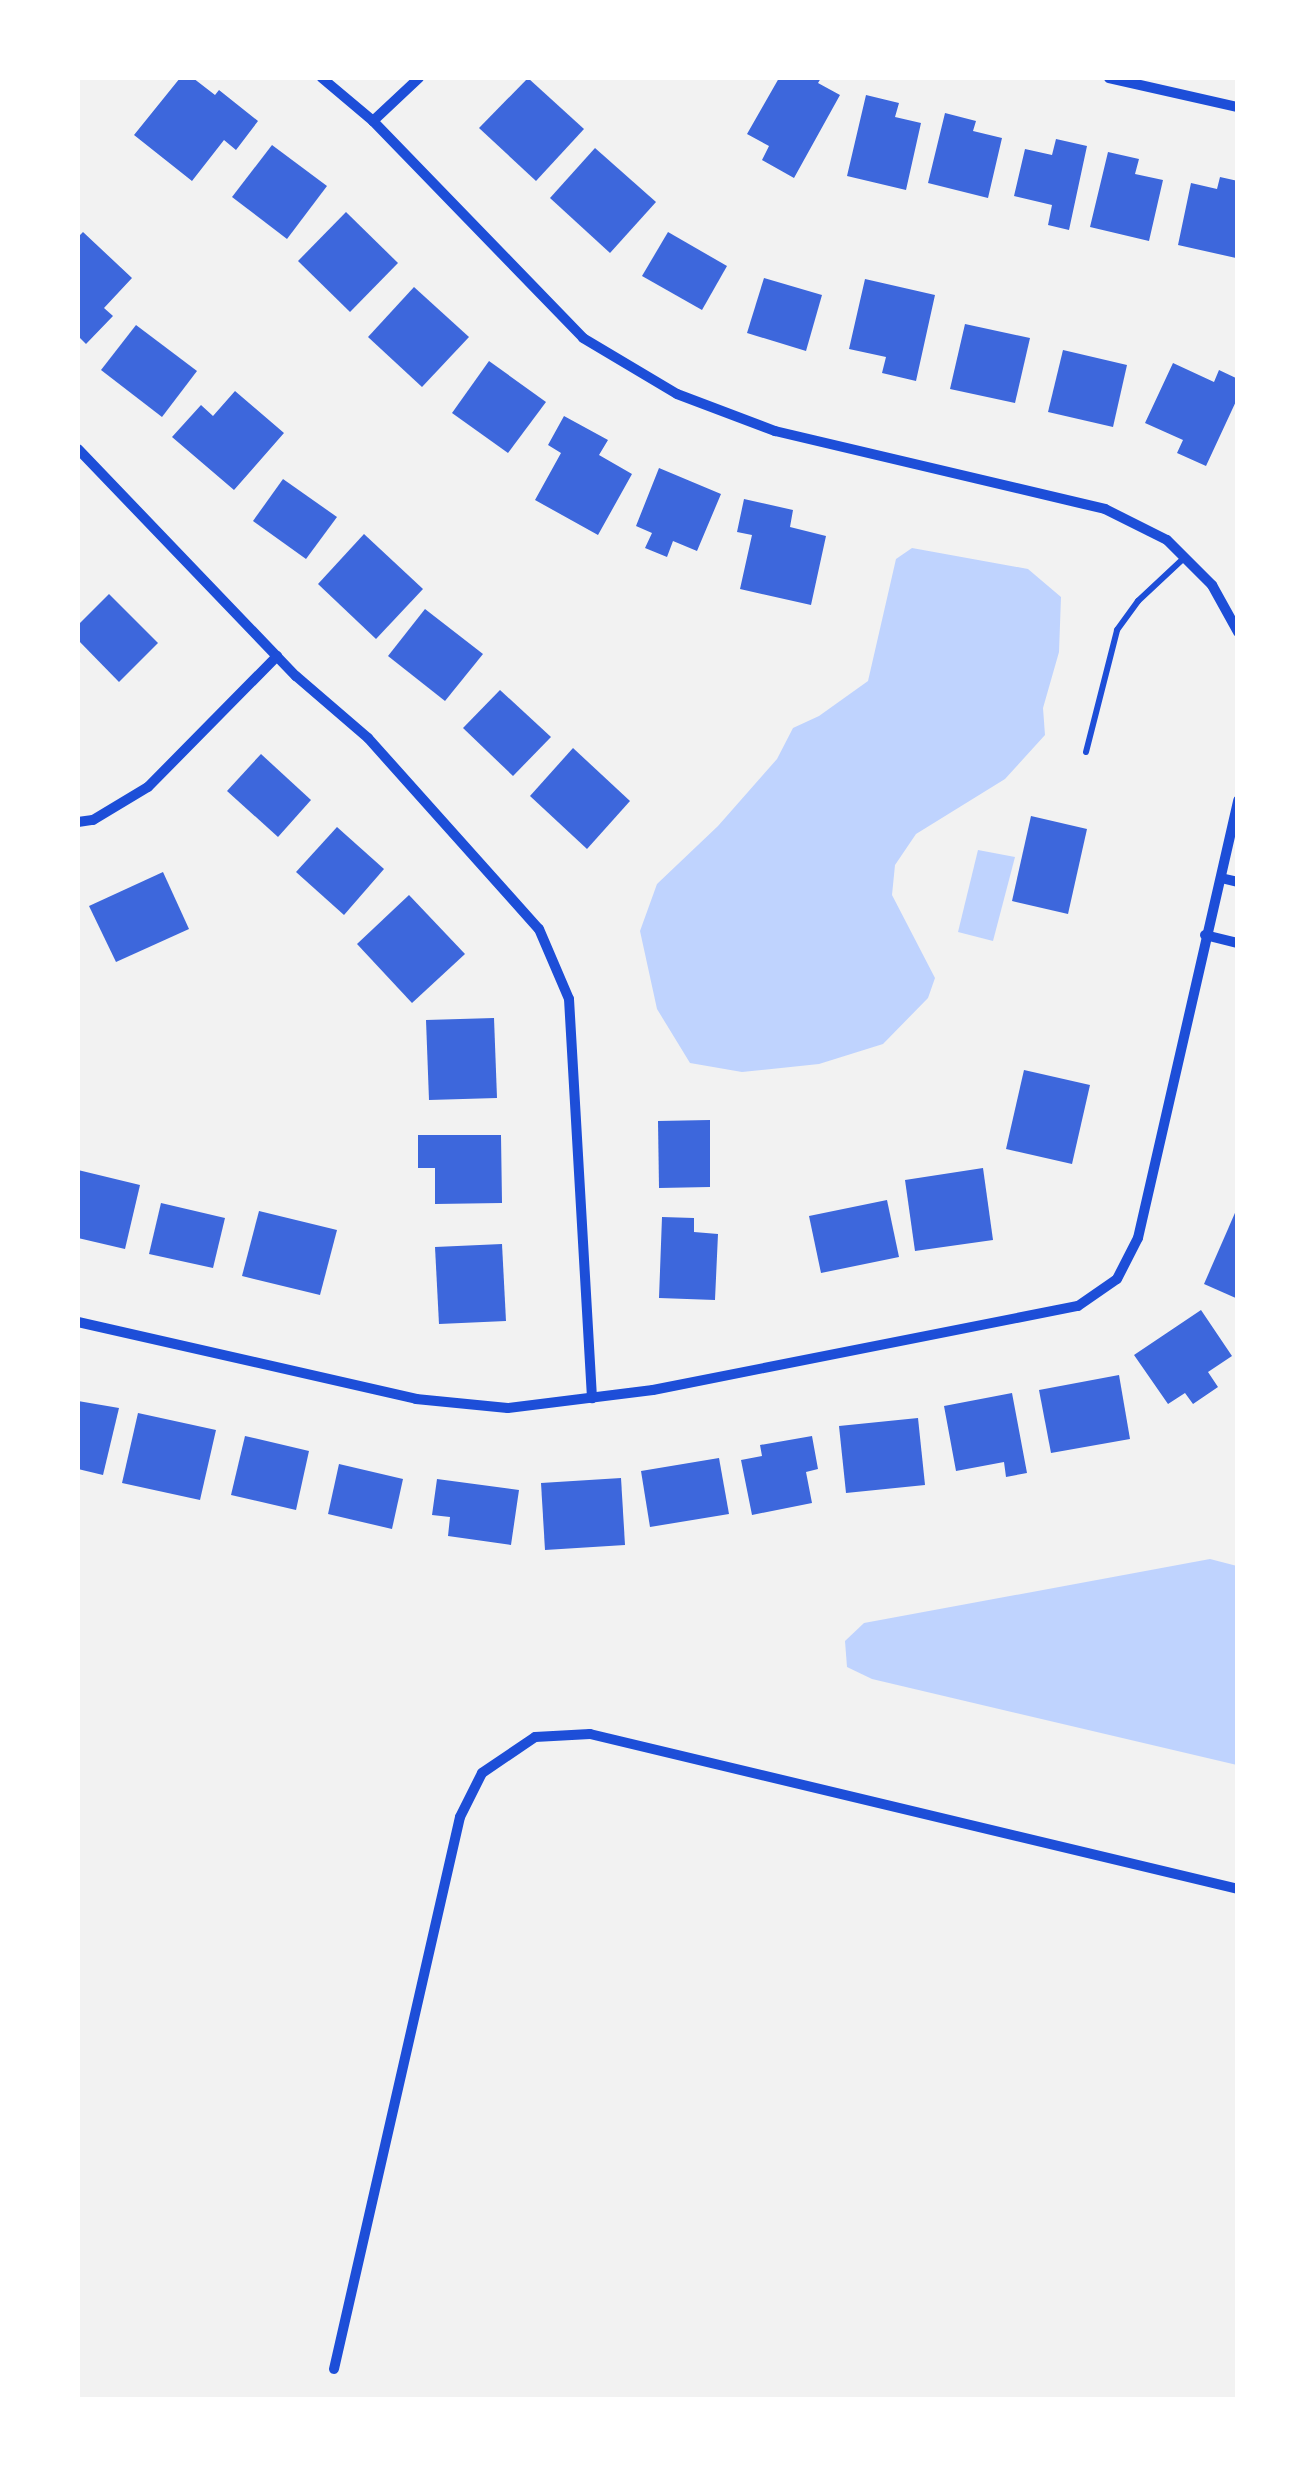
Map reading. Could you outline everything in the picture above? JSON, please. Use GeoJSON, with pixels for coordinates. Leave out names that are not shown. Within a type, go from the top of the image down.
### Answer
{"type":"FeatureCollection","features":[{"type":"Feature","properties":{"kind":"street"},"geometry":{"type":"LineString","coordinates":[[322,78],[373,121],[583,338],[677,394],[775,431],[1105,509],[1167,540],[1212,585],[1238,632]]}},
{"type":"Feature","properties":{"kind":"street"},"geometry":{"type":"LineString","coordinates":[[373,121],[419,78]]}},
{"type":"Feature","properties":{"kind":"street"},"geometry":{"type":"LineString","coordinates":[[1109,78],[1238,107]]}},
{"type":"Feature","properties":{"kind":"street"},"geometry":{"type":"LineString","coordinates":[[78,449],[276,656],[368,738],[539,929],[569,999],[592,1398]]}},
{"type":"Feature","properties":{"kind":"street"},"geometry":{"type":"LineString","coordinates":[[78,822],[93,820],[148,788],[276,656]]}},
{"type":"Feature","properties":{"kind":"street"},"geometry":{"type":"LineString","coordinates":[[78,1322],[440,1403],[508,1408],[654,1390],[1078,1306],[1117,1279],[1138,1238],[1238,800]]}},
{"type":"Feature","properties":{"kind":"street"},"geometry":{"type":"LineString","coordinates":[[1220,878],[1238,882]]}},
{"type":"Feature","properties":{"kind":"street"},"geometry":{"type":"LineString","coordinates":[[1206,935],[1238,943]]}},
{"type":"Feature","properties":{"kind":"street"},"geometry":{"type":"LineString","coordinates":[[334,2369],[460,1816],[482,1774],[535,1737],[590,1734],[1238,1889]]}},
{"type":"Feature","properties":{"kind":"lane"},"geometry":{"type":"LineString","coordinates":[[1086,752],[1118,630],[1138,601],[1185,557]]}},
{"type":"Feature","properties":{"kind":"water"},"geometry":{"type":"Polygon","coordinates":[[[912,548],[1028,569],[1061,597],[1059,652],[1043,708],[1045,735],[1005,779],[916,834],[895,865],[892,895],[935,978],[928,998],[883,1044],[819,1064],[742,1072],[690,1063],[657,1009],[640,931],[657,884],[718,826],[777,759],[793,728],[819,716],[868,681],[896,559],[912,548]]]}},
{"type":"Feature","properties":{"kind":"water"},"geometry":{"type":"Polygon","coordinates":[[[978,850],[1015,857],[993,941],[958,932],[978,850]]]}},
{"type":"Feature","properties":{"kind":"water"},"geometry":{"type":"Polygon","coordinates":[[[1210,1559],[1237,1566],[1237,1765],[872,1679],[847,1667],[845,1641],[864,1623],[1210,1559]]]}},
{"type":"Feature","properties":{"kind":"building"},"geometry":{"type":"Polygon","coordinates":[[[180,78],[193,78],[215,95],[219,90],[258,121],[236,150],[224,140],[192,181],[134,135],[180,78]]]}},
{"type":"Feature","properties":{"kind":"building"},"geometry":{"type":"Polygon","coordinates":[[[528,78],[584,129],[536,181],[479,128],[528,78]]]}},
{"type":"Feature","properties":{"kind":"building"},"geometry":{"type":"Polygon","coordinates":[[[779,78],[821,78],[818,83],[840,95],[794,178],[762,160],[769,146],[747,134],[779,78]]]}},
{"type":"Feature","properties":{"kind":"building"},"geometry":{"type":"Polygon","coordinates":[[[866,95],[899,103],[895,117],[921,123],[906,190],[847,176],[866,95]]]}},
{"type":"Feature","properties":{"kind":"building"},"geometry":{"type":"Polygon","coordinates":[[[945,113],[976,121],[973,131],[1002,138],[988,198],[928,183],[945,113]]]}},
{"type":"Feature","properties":{"kind":"building"},"geometry":{"type":"Polygon","coordinates":[[[1056,139],[1087,146],[1069,230],[1048,225],[1052,205],[1014,196],[1025,149],[1052,155],[1056,139]]]}},
{"type":"Feature","properties":{"kind":"building"},"geometry":{"type":"Polygon","coordinates":[[[272,145],[327,186],[287,239],[232,197],[272,145]]]}},
{"type":"Feature","properties":{"kind":"building"},"geometry":{"type":"Polygon","coordinates":[[[595,148],[656,202],[610,253],[550,198],[595,148]]]}},
{"type":"Feature","properties":{"kind":"building"},"geometry":{"type":"Polygon","coordinates":[[[1108,152],[1139,159],[1135,174],[1163,180],[1149,241],[1090,227],[1108,152]]]}},
{"type":"Feature","properties":{"kind":"building"},"geometry":{"type":"Polygon","coordinates":[[[1220,177],[1238,181],[1236,258],[1178,245],[1191,183],[1217,189],[1220,177]]]}},
{"type":"Feature","properties":{"kind":"building"},"geometry":{"type":"Polygon","coordinates":[[[346,212],[398,263],[350,312],[298,261],[346,212]]]}},
{"type":"Feature","properties":{"kind":"building"},"geometry":{"type":"Polygon","coordinates":[[[83,232],[132,278],[104,308],[113,316],[86,344],[78,336],[78,237],[83,232]]]}},
{"type":"Feature","properties":{"kind":"building"},"geometry":{"type":"Polygon","coordinates":[[[668,232],[727,266],[702,310],[642,276],[668,232]]]}},
{"type":"Feature","properties":{"kind":"building"},"geometry":{"type":"Polygon","coordinates":[[[764,278],[822,295],[806,351],[747,333],[764,278]]]}},
{"type":"Feature","properties":{"kind":"building"},"geometry":{"type":"Polygon","coordinates":[[[865,279],[935,295],[916,381],[882,373],[886,357],[849,349],[865,279]]]}},
{"type":"Feature","properties":{"kind":"building"},"geometry":{"type":"Polygon","coordinates":[[[414,287],[469,337],[422,387],[368,337],[414,287]]]}},
{"type":"Feature","properties":{"kind":"building"},"geometry":{"type":"Polygon","coordinates":[[[965,324],[1030,338],[1015,403],[950,389],[965,324]]]}},
{"type":"Feature","properties":{"kind":"building"},"geometry":{"type":"Polygon","coordinates":[[[136,325],[197,371],[162,417],[101,370],[136,325]]]}},
{"type":"Feature","properties":{"kind":"building"},"geometry":{"type":"Polygon","coordinates":[[[1063,350],[1127,365],[1113,427],[1048,412],[1063,350]]]}},
{"type":"Feature","properties":{"kind":"building"},"geometry":{"type":"Polygon","coordinates":[[[489,361],[546,402],[508,453],[452,413],[489,361]]]}},
{"type":"Feature","properties":{"kind":"building"},"geometry":{"type":"Polygon","coordinates":[[[1173,363],[1214,382],[1219,370],[1238,379],[1238,397],[1206,466],[1177,453],[1183,440],[1145,423],[1173,363]]]}},
{"type":"Feature","properties":{"kind":"building"},"geometry":{"type":"Polygon","coordinates":[[[235,391],[284,433],[234,490],[172,437],[201,405],[213,416],[235,391]]]}},
{"type":"Feature","properties":{"kind":"building"},"geometry":{"type":"Polygon","coordinates":[[[564,416],[608,440],[599,455],[632,474],[598,535],[535,500],[561,453],[548,445],[564,416]]]}},
{"type":"Feature","properties":{"kind":"building"},"geometry":{"type":"Polygon","coordinates":[[[659,468],[721,494],[697,551],[673,541],[667,557],[645,548],[652,533],[636,526],[659,468]]]}},
{"type":"Feature","properties":{"kind":"building"},"geometry":{"type":"Polygon","coordinates":[[[283,479],[337,517],[306,559],[253,521],[283,479]]]}},
{"type":"Feature","properties":{"kind":"building"},"geometry":{"type":"Polygon","coordinates":[[[744,499],[793,510],[790,527],[826,536],[811,605],[740,589],[752,535],[737,532],[744,499]]]}},
{"type":"Feature","properties":{"kind":"building"},"geometry":{"type":"Polygon","coordinates":[[[364,534],[423,589],[376,639],[318,584],[364,534]]]}},
{"type":"Feature","properties":{"kind":"building"},"geometry":{"type":"Polygon","coordinates":[[[109,594],[158,643],[119,682],[78,640],[78,625],[109,594]]]}},
{"type":"Feature","properties":{"kind":"building"},"geometry":{"type":"Polygon","coordinates":[[[425,609],[483,654],[445,701],[388,656],[425,609]]]}},
{"type":"Feature","properties":{"kind":"building"},"geometry":{"type":"Polygon","coordinates":[[[500,690],[551,737],[513,776],[463,728],[500,690]]]}},
{"type":"Feature","properties":{"kind":"building"},"geometry":{"type":"Polygon","coordinates":[[[573,748],[630,801],[587,849],[530,796],[573,748]]]}},
{"type":"Feature","properties":{"kind":"building"},"geometry":{"type":"Polygon","coordinates":[[[261,754],[311,800],[278,837],[227,791],[261,754]]]}},
{"type":"Feature","properties":{"kind":"building"},"geometry":{"type":"Polygon","coordinates":[[[1031,816],[1087,829],[1068,914],[1012,901],[1031,816]]]}},
{"type":"Feature","properties":{"kind":"building"},"geometry":{"type":"Polygon","coordinates":[[[337,827],[384,869],[344,915],[296,872],[337,827]]]}},
{"type":"Feature","properties":{"kind":"building"},"geometry":{"type":"Polygon","coordinates":[[[163,872],[189,929],[116,962],[89,906],[163,872]]]}},
{"type":"Feature","properties":{"kind":"building"},"geometry":{"type":"Polygon","coordinates":[[[409,895],[465,954],[412,1003],[357,944],[409,895]]]}},
{"type":"Feature","properties":{"kind":"building"},"geometry":{"type":"Polygon","coordinates":[[[494,1018],[497,1098],[429,1100],[426,1020],[494,1018]]]}},
{"type":"Feature","properties":{"kind":"building"},"geometry":{"type":"Polygon","coordinates":[[[1024,1070],[1090,1085],[1072,1164],[1006,1149],[1024,1070]]]}},
{"type":"Feature","properties":{"kind":"building"},"geometry":{"type":"Polygon","coordinates":[[[710,1120],[710,1187],[659,1188],[658,1121],[710,1120]]]}},
{"type":"Feature","properties":{"kind":"building"},"geometry":{"type":"Polygon","coordinates":[[[418,1135],[501,1135],[502,1203],[435,1204],[435,1168],[418,1168],[418,1135]]]}},
{"type":"Feature","properties":{"kind":"building"},"geometry":{"type":"Polygon","coordinates":[[[983,1168],[993,1240],[915,1251],[905,1180],[983,1168]]]}},
{"type":"Feature","properties":{"kind":"building"},"geometry":{"type":"Polygon","coordinates":[[[78,1170],[140,1185],[125,1249],[78,1238],[78,1170]]]}},
{"type":"Feature","properties":{"kind":"building"},"geometry":{"type":"Polygon","coordinates":[[[887,1200],[899,1257],[821,1273],[809,1216],[887,1200]]]}},
{"type":"Feature","properties":{"kind":"building"},"geometry":{"type":"Polygon","coordinates":[[[161,1203],[225,1218],[213,1268],[149,1254],[161,1203]]]}},
{"type":"Feature","properties":{"kind":"building"},"geometry":{"type":"Polygon","coordinates":[[[1238,1206],[1238,1299],[1204,1284],[1238,1206]]]}},
{"type":"Feature","properties":{"kind":"building"},"geometry":{"type":"Polygon","coordinates":[[[259,1211],[337,1230],[320,1295],[242,1276],[259,1211]]]}},
{"type":"Feature","properties":{"kind":"building"},"geometry":{"type":"Polygon","coordinates":[[[662,1217],[694,1218],[694,1232],[718,1234],[715,1300],[659,1298],[662,1217]]]}},
{"type":"Feature","properties":{"kind":"building"},"geometry":{"type":"Polygon","coordinates":[[[502,1244],[506,1321],[439,1324],[435,1247],[502,1244]]]}},
{"type":"Feature","properties":{"kind":"building"},"geometry":{"type":"Polygon","coordinates":[[[1201,1310],[1232,1356],[1208,1372],[1218,1387],[1193,1404],[1185,1393],[1168,1404],[1134,1355],[1201,1310]]]}},
{"type":"Feature","properties":{"kind":"building"},"geometry":{"type":"Polygon","coordinates":[[[1119,1375],[1130,1439],[1051,1453],[1039,1390],[1119,1375]]]}},
{"type":"Feature","properties":{"kind":"building"},"geometry":{"type":"Polygon","coordinates":[[[1012,1393],[1027,1473],[1006,1477],[1004,1462],[956,1471],[944,1406],[1012,1393]]]}},
{"type":"Feature","properties":{"kind":"building"},"geometry":{"type":"Polygon","coordinates":[[[78,1401],[119,1408],[103,1475],[78,1469],[78,1401]]]}},
{"type":"Feature","properties":{"kind":"building"},"geometry":{"type":"Polygon","coordinates":[[[138,1413],[216,1430],[200,1500],[122,1483],[138,1413]]]}},
{"type":"Feature","properties":{"kind":"building"},"geometry":{"type":"Polygon","coordinates":[[[918,1418],[925,1485],[846,1493],[839,1426],[918,1418]]]}},
{"type":"Feature","properties":{"kind":"building"},"geometry":{"type":"Polygon","coordinates":[[[245,1436],[309,1451],[296,1510],[231,1495],[245,1436]]]}},
{"type":"Feature","properties":{"kind":"building"},"geometry":{"type":"Polygon","coordinates":[[[812,1436],[818,1469],[806,1472],[812,1503],[752,1515],[741,1460],[762,1456],[760,1445],[812,1436]]]}},
{"type":"Feature","properties":{"kind":"building"},"geometry":{"type":"Polygon","coordinates":[[[719,1458],[729,1514],[650,1527],[641,1471],[719,1458]]]}},
{"type":"Feature","properties":{"kind":"building"},"geometry":{"type":"Polygon","coordinates":[[[339,1464],[403,1479],[392,1529],[328,1514],[339,1464]]]}},
{"type":"Feature","properties":{"kind":"building"},"geometry":{"type":"Polygon","coordinates":[[[621,1478],[625,1545],[545,1550],[541,1483],[621,1478]]]}},
{"type":"Feature","properties":{"kind":"building"},"geometry":{"type":"Polygon","coordinates":[[[437,1479],[519,1490],[511,1545],[448,1536],[450,1517],[432,1515],[437,1479]]]}}]}
